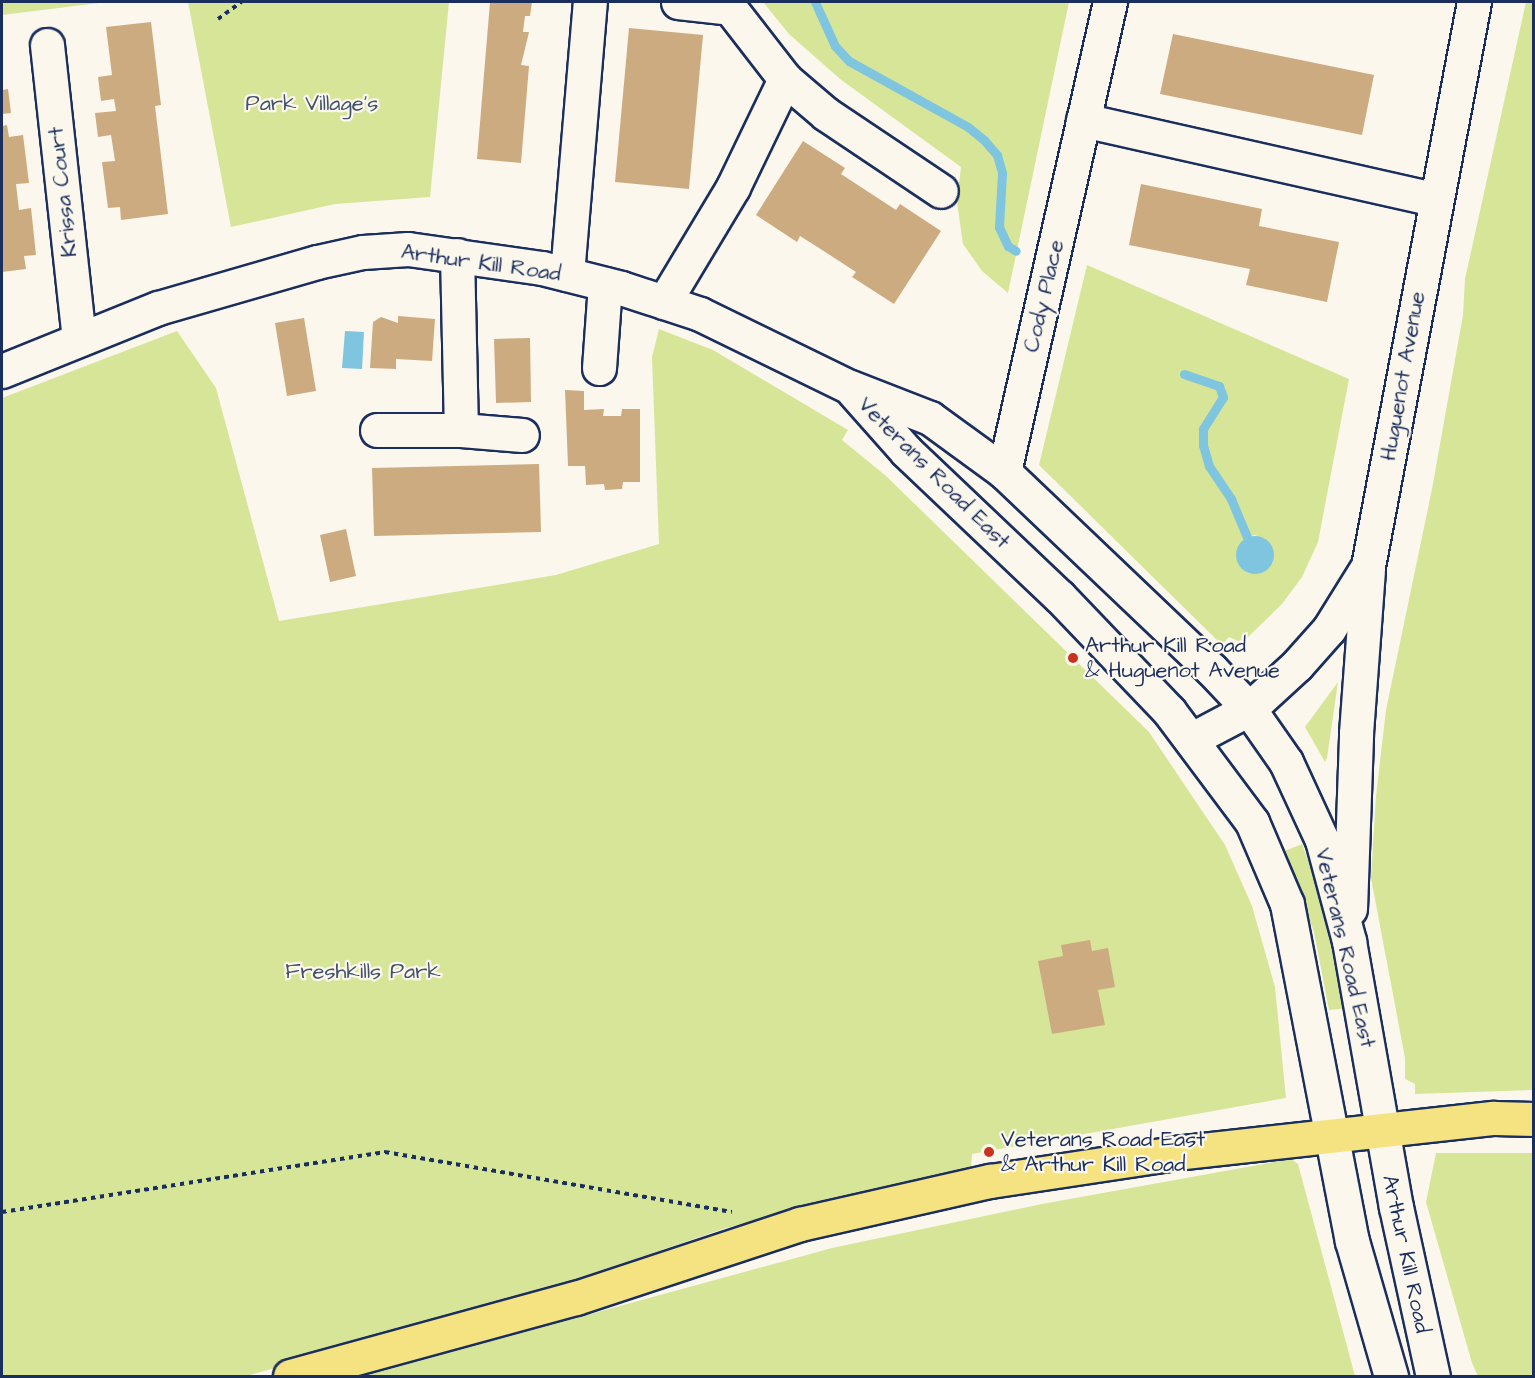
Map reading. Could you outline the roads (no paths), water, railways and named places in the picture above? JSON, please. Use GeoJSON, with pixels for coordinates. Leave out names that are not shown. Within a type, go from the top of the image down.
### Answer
{"type":"FeatureCollection","features":[{"type":"Feature","properties":{"kind":"highway"},"geometry":{"type":"LineString","coordinates":[[290,1377],[576,1298],[800,1224],[990,1181],[1175,1154],[1494,1118],[1533,1119]]}},
{"type":"Feature","properties":{"kind":"street"},"geometry":{"type":"LineString","coordinates":[[567,274],[590,2]]}},
{"type":"Feature","properties":{"kind":"street"},"geometry":{"type":"LineString","coordinates":[[678,2],[730,8],[785,80],[826,114],[941,191]]}},
{"type":"Feature","properties":{"kind":"street","name":"Cody Place"},"geometry":{"type":"LineString","coordinates":[[1004,472],[1110,2]]}},
{"type":"Feature","properties":{"kind":"street","name":"Huguenot Avenue"},"geometry":{"type":"LineString","coordinates":[[1192,739],[1248,709],[1297,665],[1329,629],[1368,566],[1434,199],[1474,2]]}},
{"type":"Feature","properties":{"kind":"street","name":"Krissa Court"},"geometry":{"type":"LineString","coordinates":[[47,45],[79,339]]}},
{"type":"Feature","properties":{"kind":"street"},"geometry":{"type":"LineString","coordinates":[[664,302],[734,186],[785,80]]}},
{"type":"Feature","properties":{"kind":"street"},"geometry":{"type":"LineString","coordinates":[[1083,120],[1434,199]]}},
{"type":"Feature","properties":{"kind":"street","name":"Arthur Kill Road"},"geometry":{"type":"LineString","coordinates":[[2,371],[158,308],[317,262],[363,252],[408,249],[567,274],[664,302],[779,350],[850,387]]}},
{"type":"Feature","properties":{"kind":"street"},"geometry":{"type":"LineString","coordinates":[[457,255],[461,430]]}},
{"type":"Feature","properties":{"kind":"street"},"geometry":{"type":"LineString","coordinates":[[599,368],[605,284]]}},
{"type":"Feature","properties":{"kind":"street","name":"Veterans Road East"},"geometry":{"type":"LineString","coordinates":[[850,387],[930,418],[1004,472],[1248,709],[1286,762],[1322,840],[1348,941],[1381,1132]]}},
{"type":"Feature","properties":{"kind":"street","name":"Veterans Road East"},"geometry":{"type":"LineString","coordinates":[[850,387],[906,451],[1060,597],[1192,739],[1252,822],[1287,904],[1332,1137]]}},
{"type":"Feature","properties":{"kind":"street"},"geometry":{"type":"LineString","coordinates":[[376,430],[461,430],[522,435]]}},
{"type":"Feature","properties":{"kind":"street"},"geometry":{"type":"LineString","coordinates":[[1348,941],[1356,734],[1368,566]]}},
{"type":"Feature","properties":{"kind":"street","name":"Arthur Kill Road"},"geometry":{"type":"LineString","coordinates":[[1381,1132],[1433,1377]]}},
{"type":"Feature","properties":{"kind":"street","name":"Arthur Kill Road"},"geometry":{"type":"LineString","coordinates":[[1332,1137],[1352,1241],[1391,1377]]}},
{"type":"Feature","properties":{"kind":"water"},"geometry":{"type":"Polygon","coordinates":[[[345,331],[364,332],[362,369],[342,368],[345,331]]]}},
{"type":"Feature","properties":{"kind":"water"},"geometry":{"type":"Polygon","coordinates":[[[1255,536],[1268,542],[1274,555],[1268,568],[1255,574],[1242,568],[1236,555],[1242,542],[1255,536]]]}},
{"type":"Feature","properties":{"kind":"waterway"},"geometry":{"type":"LineString","coordinates":[[815,2],[835,46],[849,61],[968,127],[997,155],[1002,173],[999,227],[1008,246],[1016,251]]}},
{"type":"Feature","properties":{"kind":"waterway"},"geometry":{"type":"LineString","coordinates":[[1184,374],[1219,386],[1223,397],[1203,429],[1203,445],[1209,466],[1231,499],[1247,537]]}},
{"type":"Feature","properties":{"kind":"place","name":"Arthur Kill Road & Huguenot Avenue"},"geometry":{"type":"Point","coordinates":[1073,658]}},
{"type":"Feature","properties":{"kind":"place","name":"Veterans Road East & Arthur Kill Road"},"geometry":{"type":"Point","coordinates":[989,1152]}},
{"type":"Feature","properties":{"kind":"park label","name":"Park Village's"},"geometry":{"type":"Point","coordinates":[312,104]}},
{"type":"Feature","properties":{"kind":"park label","name":"Freshkills Park"},"geometry":{"type":"Point","coordinates":[363,972]}}]}
